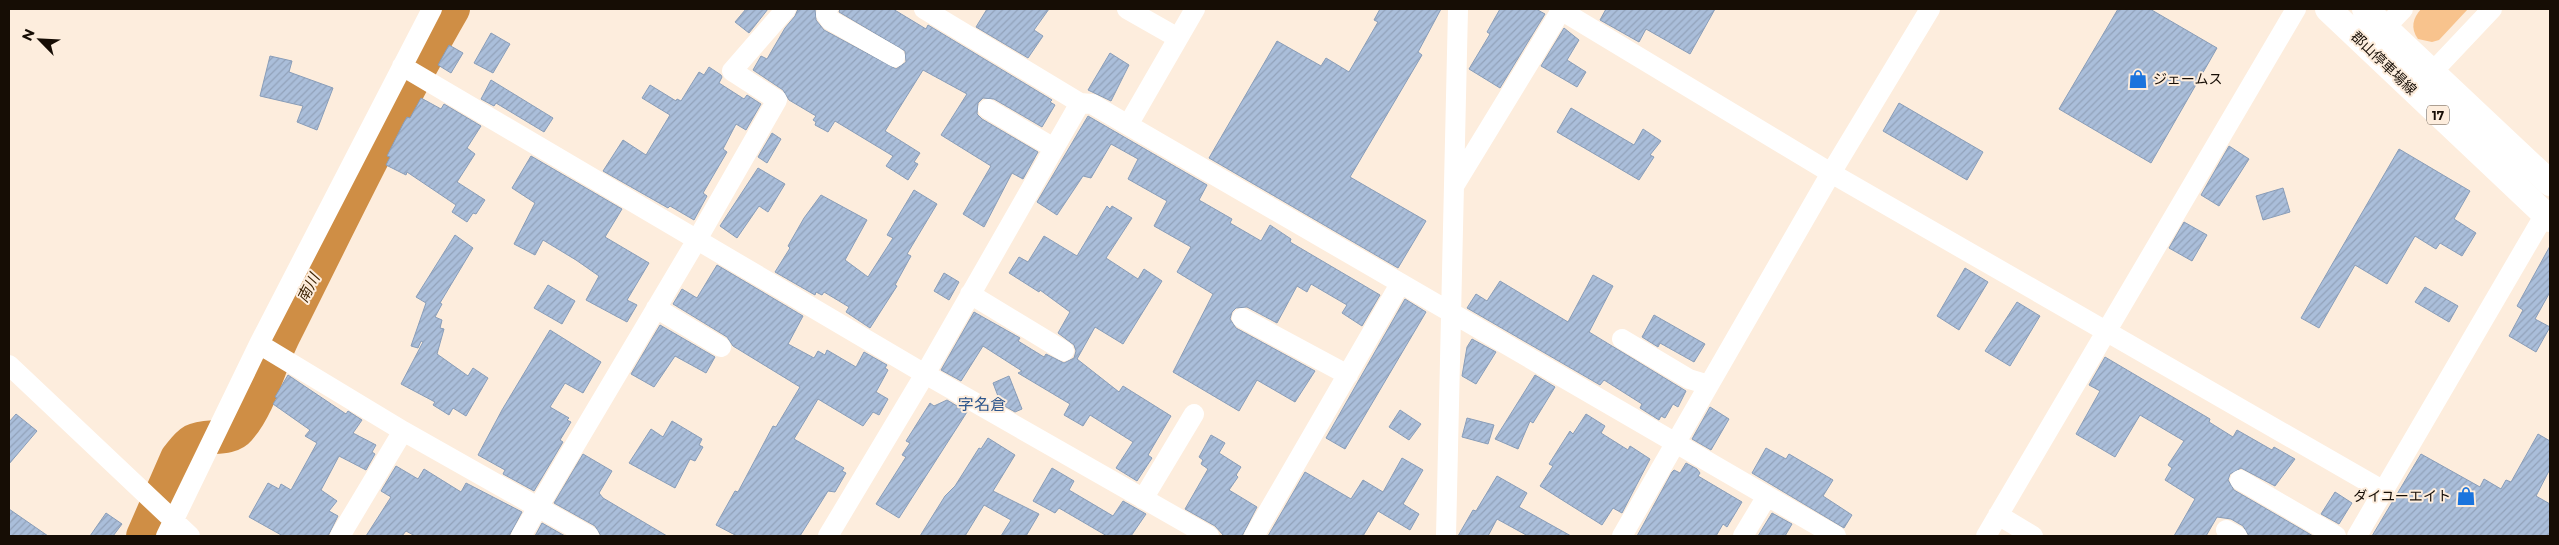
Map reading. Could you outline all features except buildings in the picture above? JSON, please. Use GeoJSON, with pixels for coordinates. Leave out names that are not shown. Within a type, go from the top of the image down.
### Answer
{"type":"FeatureCollection","features":[{"type":"Feature","properties":{"kind":"main road","name":"郡山停車場線"},"geometry":{"type":"LineString","coordinates":[[2328,9],[2414,93],[2548,216]]}},
{"type":"Feature","properties":{"kind":"main road","name":"郡山停車場線"},"geometry":{"type":"LineString","coordinates":[[2365,9],[2394,18],[2431,72],[2550,183]]}},
{"type":"Feature","properties":{"kind":"street"},"geometry":{"type":"LineString","coordinates":[[170,529],[259,344],[432,9]]}},
{"type":"Feature","properties":{"kind":"street"},"geometry":{"type":"LineString","coordinates":[[520,536],[698,238],[777,100],[732,72],[786,9]]}},
{"type":"Feature","properties":{"kind":"street"},"geometry":{"type":"LineString","coordinates":[[828,9],[826,14],[830,20],[895,57]]}},
{"type":"Feature","properties":{"kind":"street"},"geometry":{"type":"LineString","coordinates":[[924,9],[1080,103],[1092,104],[1128,124],[1836,536]]}},
{"type":"Feature","properties":{"kind":"street"},"geometry":{"type":"LineString","coordinates":[[1127,9],[1178,38]]}},
{"type":"Feature","properties":{"kind":"street"},"geometry":{"type":"LineString","coordinates":[[1128,124],[1195,9]]}},
{"type":"Feature","properties":{"kind":"street"},"geometry":{"type":"LineString","coordinates":[[1446,536],[1458,9]]}},
{"type":"Feature","properties":{"kind":"street"},"geometry":{"type":"LineString","coordinates":[[1453,188],[1561,9],[1831,173],[2382,490]]}},
{"type":"Feature","properties":{"kind":"street"},"geometry":{"type":"LineString","coordinates":[[1622,536],[1831,173],[1930,9]]}},
{"type":"Feature","properties":{"kind":"street"},"geometry":{"type":"LineString","coordinates":[[1986,536],[2296,9]]}},
{"type":"Feature","properties":{"kind":"street"},"geometry":{"type":"LineString","coordinates":[[2414,93],[2431,72],[2492,9]]}},
{"type":"Feature","properties":{"kind":"street"},"geometry":{"type":"LineString","coordinates":[[2367,46],[2394,18]]}},
{"type":"Feature","properties":{"kind":"street"},"geometry":{"type":"LineString","coordinates":[[402,66],[698,238],[925,374],[1209,536]]}},
{"type":"Feature","properties":{"kind":"street"},"geometry":{"type":"LineString","coordinates":[[828,536],[925,374],[1080,103]]}},
{"type":"Feature","properties":{"kind":"street"},"geometry":{"type":"LineString","coordinates":[[988,109],[1054,148]]}},
{"type":"Feature","properties":{"kind":"street"},"geometry":{"type":"LineString","coordinates":[[2357,536],[2382,490],[2548,216]]}},
{"type":"Feature","properties":{"kind":"street"},"geometry":{"type":"LineString","coordinates":[[1254,536],[1400,284]]}},
{"type":"Feature","properties":{"kind":"street"},"geometry":{"type":"LineString","coordinates":[[970,294],[1064,351]]}},
{"type":"Feature","properties":{"kind":"street"},"geometry":{"type":"LineString","coordinates":[[656,308],[721,347]]}},
{"type":"Feature","properties":{"kind":"street"},"geometry":{"type":"LineString","coordinates":[[1242,318],[1348,375]]}},
{"type":"Feature","properties":{"kind":"street"},"geometry":{"type":"LineString","coordinates":[[1622,340],[1689,379],[1710,385]]}},
{"type":"Feature","properties":{"kind":"street"},"geometry":{"type":"LineString","coordinates":[[259,344],[403,431],[589,536]]}},
{"type":"Feature","properties":{"kind":"street"},"geometry":{"type":"LineString","coordinates":[[9,365],[170,529],[190,536]]}},
{"type":"Feature","properties":{"kind":"street"},"geometry":{"type":"LineString","coordinates":[[1144,499],[1194,414]]}},
{"type":"Feature","properties":{"kind":"street"},"geometry":{"type":"LineString","coordinates":[[340,536],[403,431]]}},
{"type":"Feature","properties":{"kind":"street"},"geometry":{"type":"LineString","coordinates":[[2240,480],[2336,536]]}},
{"type":"Feature","properties":{"kind":"street"},"geometry":{"type":"LineString","coordinates":[[1743,536],[1766,496]]}},
{"type":"Feature","properties":{"kind":"street"},"geometry":{"type":"LineString","coordinates":[[1998,515],[2033,536]]}},
{"type":"Feature","properties":{"kind":"shaded area"},"geometry":{"type":"Polygon","coordinates":[[[2421,9],[2468,9],[2439,40],[2432,42],[2418,39],[2414,31],[2414,20],[2421,9]]]}},
{"type":"Feature","properties":{"kind":"waterway","name":"南川"},"geometry":{"type":"LineString","coordinates":[[143,536],[177,458],[186,447],[198,439],[235,433],[247,419],[280,343],[347,209],[409,88],[453,9]]}},
{"type":"Feature","properties":{"kind":"place","name":"ジェームス"},"geometry":{"type":"Point","coordinates":[2138,79]}},
{"type":"Feature","properties":{"kind":"place","name":"ダイユーエイト"},"geometry":{"type":"Point","coordinates":[2466,496]}},
{"type":"Feature","properties":{"kind":"district","name":"字名倉"},"geometry":{"type":"Point","coordinates":[982,404]}}]}
